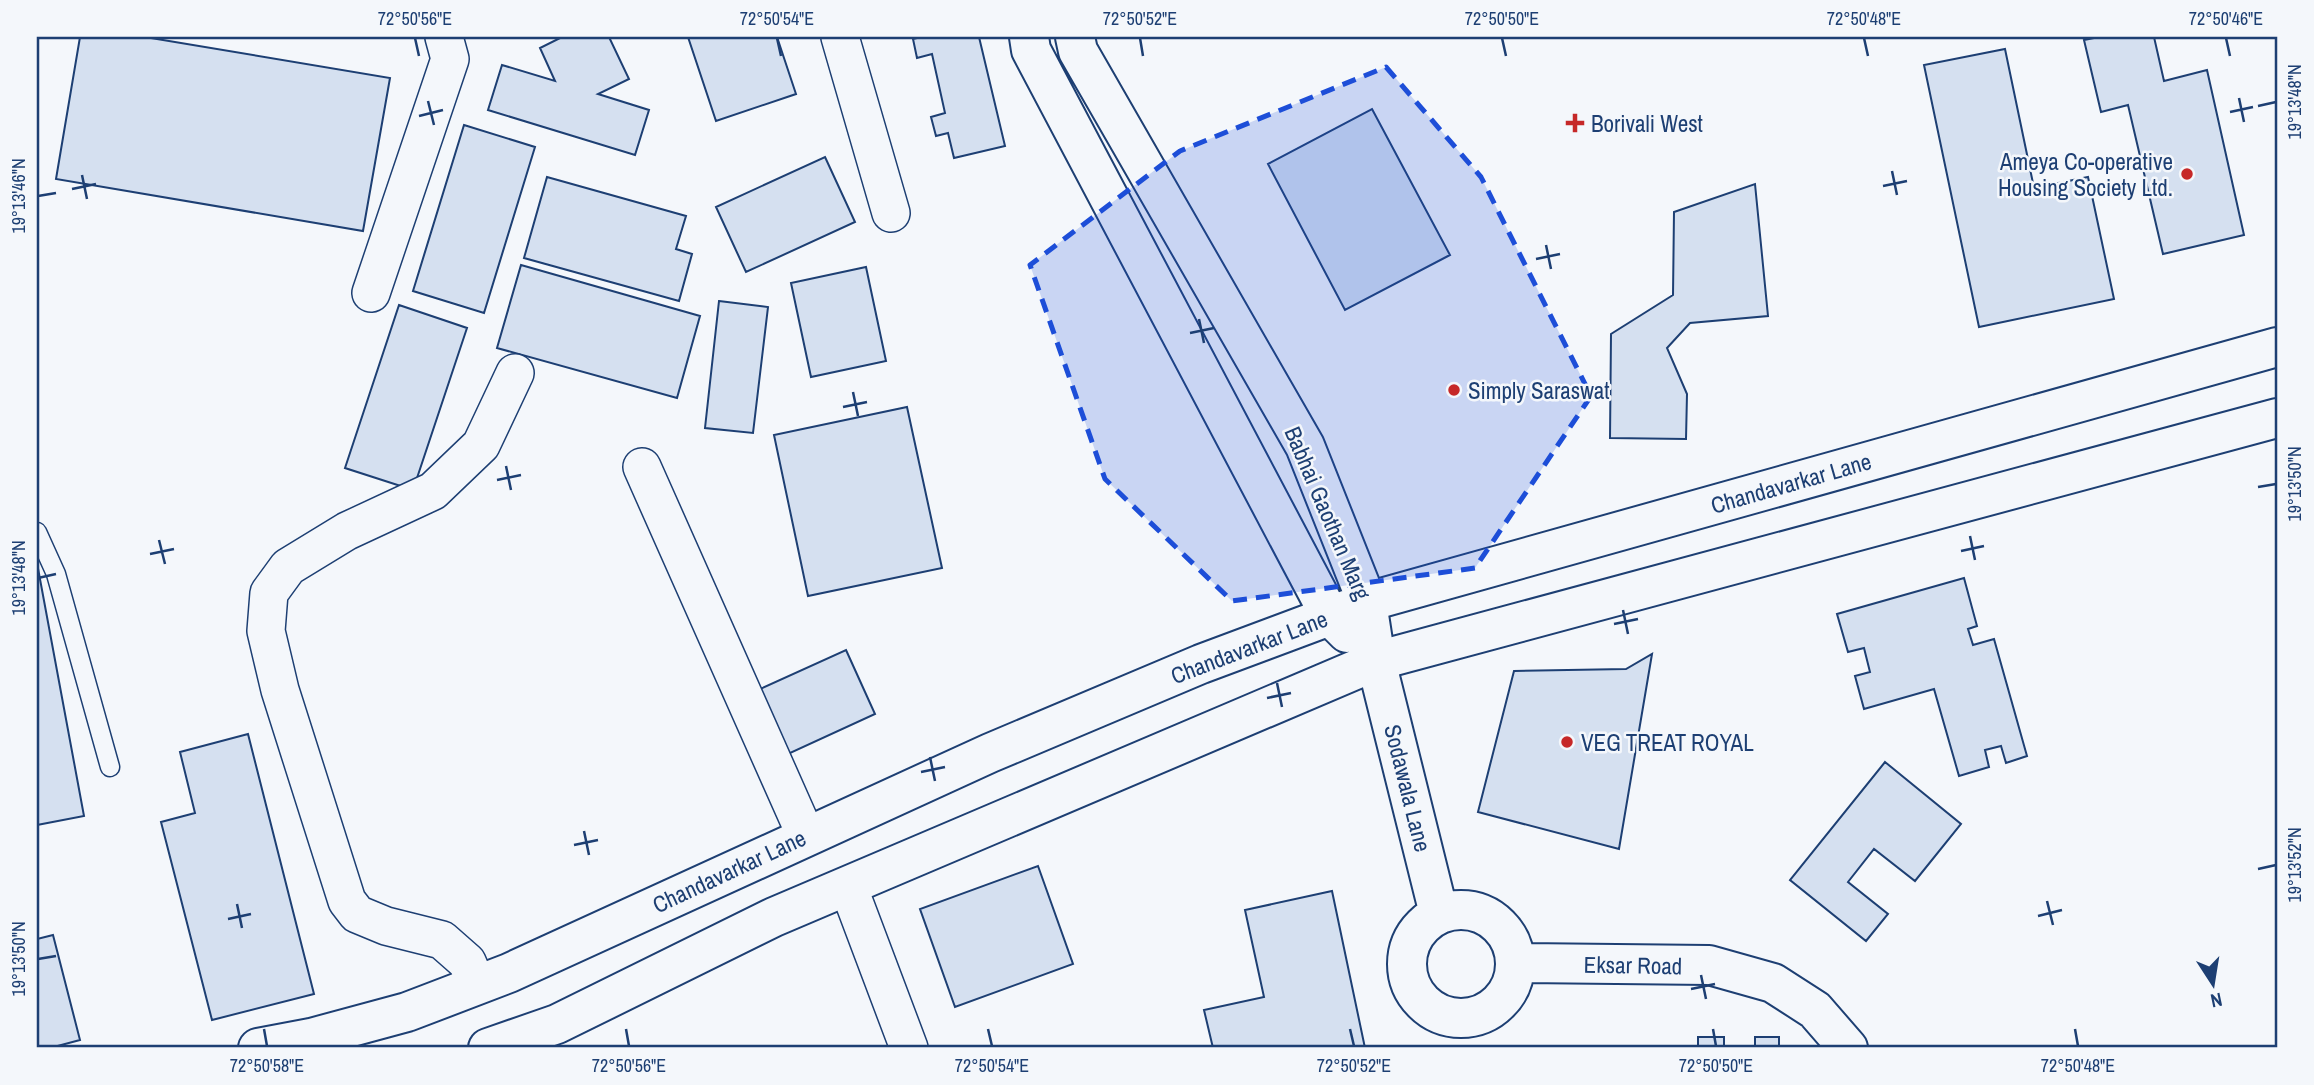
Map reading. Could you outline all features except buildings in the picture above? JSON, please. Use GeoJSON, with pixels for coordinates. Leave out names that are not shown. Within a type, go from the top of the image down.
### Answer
{"type":"FeatureCollection","features":[{"type":"Feature","properties":{"kind":"street"},"geometry":{"type":"LineString","coordinates":[[371,293],[450,59],[444,37]]}},
{"type":"Feature","properties":{"kind":"street"},"geometry":{"type":"LineString","coordinates":[[840,37],[891,213]]}},
{"type":"Feature","properties":{"kind":"street","name":"Babhai Gaothan Marg"},"geometry":{"type":"LineString","coordinates":[[1028,37],[1031,50],[1330,616],[1376,661]]}},
{"type":"Feature","properties":{"kind":"street","name":"Babhai Gaothan Marg"},"geometry":{"type":"LineString","coordinates":[[1075,37],[1078,51],[1305,446],[1367,602],[1376,661]]}},
{"type":"Feature","properties":{"kind":"street","name":"Chandavarkar Lane"},"geometry":{"type":"LineString","coordinates":[[258,1048],[311,1038],[407,1012],[509,973],[990,753],[1201,664],[1367,602],[2277,346]]}},
{"type":"Feature","properties":{"kind":"street"},"geometry":{"type":"LineString","coordinates":[[477,985],[467,962],[442,940],[386,926],[357,914],[347,901],[280,690],[267,631],[267,618],[269,593],[288,567],[347,531],[433,491],[481,445],[515,373]]}},
{"type":"Feature","properties":{"kind":"street"},"geometry":{"type":"LineString","coordinates":[[488,1048],[557,1024],[774,917],[1376,661],[2277,418]]}},
{"type":"Feature","properties":{"kind":"street"},"geometry":{"type":"LineString","coordinates":[[642,467],[806,836]]}},
{"type":"Feature","properties":{"kind":"street","name":"Sodawala Lane"},"geometry":{"type":"LineString","coordinates":[[1376,661],[1439,914]]}},
{"type":"Feature","properties":{"kind":"street"},"geometry":{"type":"LineString","coordinates":[[848,886],[909,1048]]}},
{"type":"Feature","properties":{"kind":"street"},"geometry":{"type":"LineString","coordinates":[[1457,910],[1474,912],[1490,919],[1504,930],[1516,963],[1513,981],[1505,996],[1492,1009],[1476,1016],[1460,1033],[1441,1015],[1425,1005],[1414,991],[1408,975],[1407,956],[1413,939],[1424,925],[1439,914],[1457,910]]}},
{"type":"Feature","properties":{"kind":"street","name":"Eksar Road"},"geometry":{"type":"LineString","coordinates":[[1516,963],[1710,965],[1773,983],[1815,1010],[1848,1048]]}},
{"type":"Feature","properties":{"kind":"lane"},"geometry":{"type":"LineString","coordinates":[[37,532],[55,574],[110,767]]}},
{"type":"Feature","properties":{"kind":"highlighted area"},"geometry":{"type":"Polygon","coordinates":[[[1386,67],[1481,177],[1591,396],[1475,568],[1232,601],[1105,479],[1030,265],[1180,151],[1386,67]]]}},
{"type":"Feature","properties":{"kind":"place","name":"Borivali West"},"geometry":{"type":"Point","coordinates":[1575,123]}},
{"type":"Feature","properties":{"kind":"place","name":"Ameya Co-operative Housing Society Ltd."},"geometry":{"type":"Point","coordinates":[2187,174]}},
{"type":"Feature","properties":{"kind":"place","name":"Simply Saraswat"},"geometry":{"type":"Point","coordinates":[1454,390]}},
{"type":"Feature","properties":{"kind":"place","name":"VEG TREAT ROYAL"},"geometry":{"type":"Point","coordinates":[1567,742]}}]}
